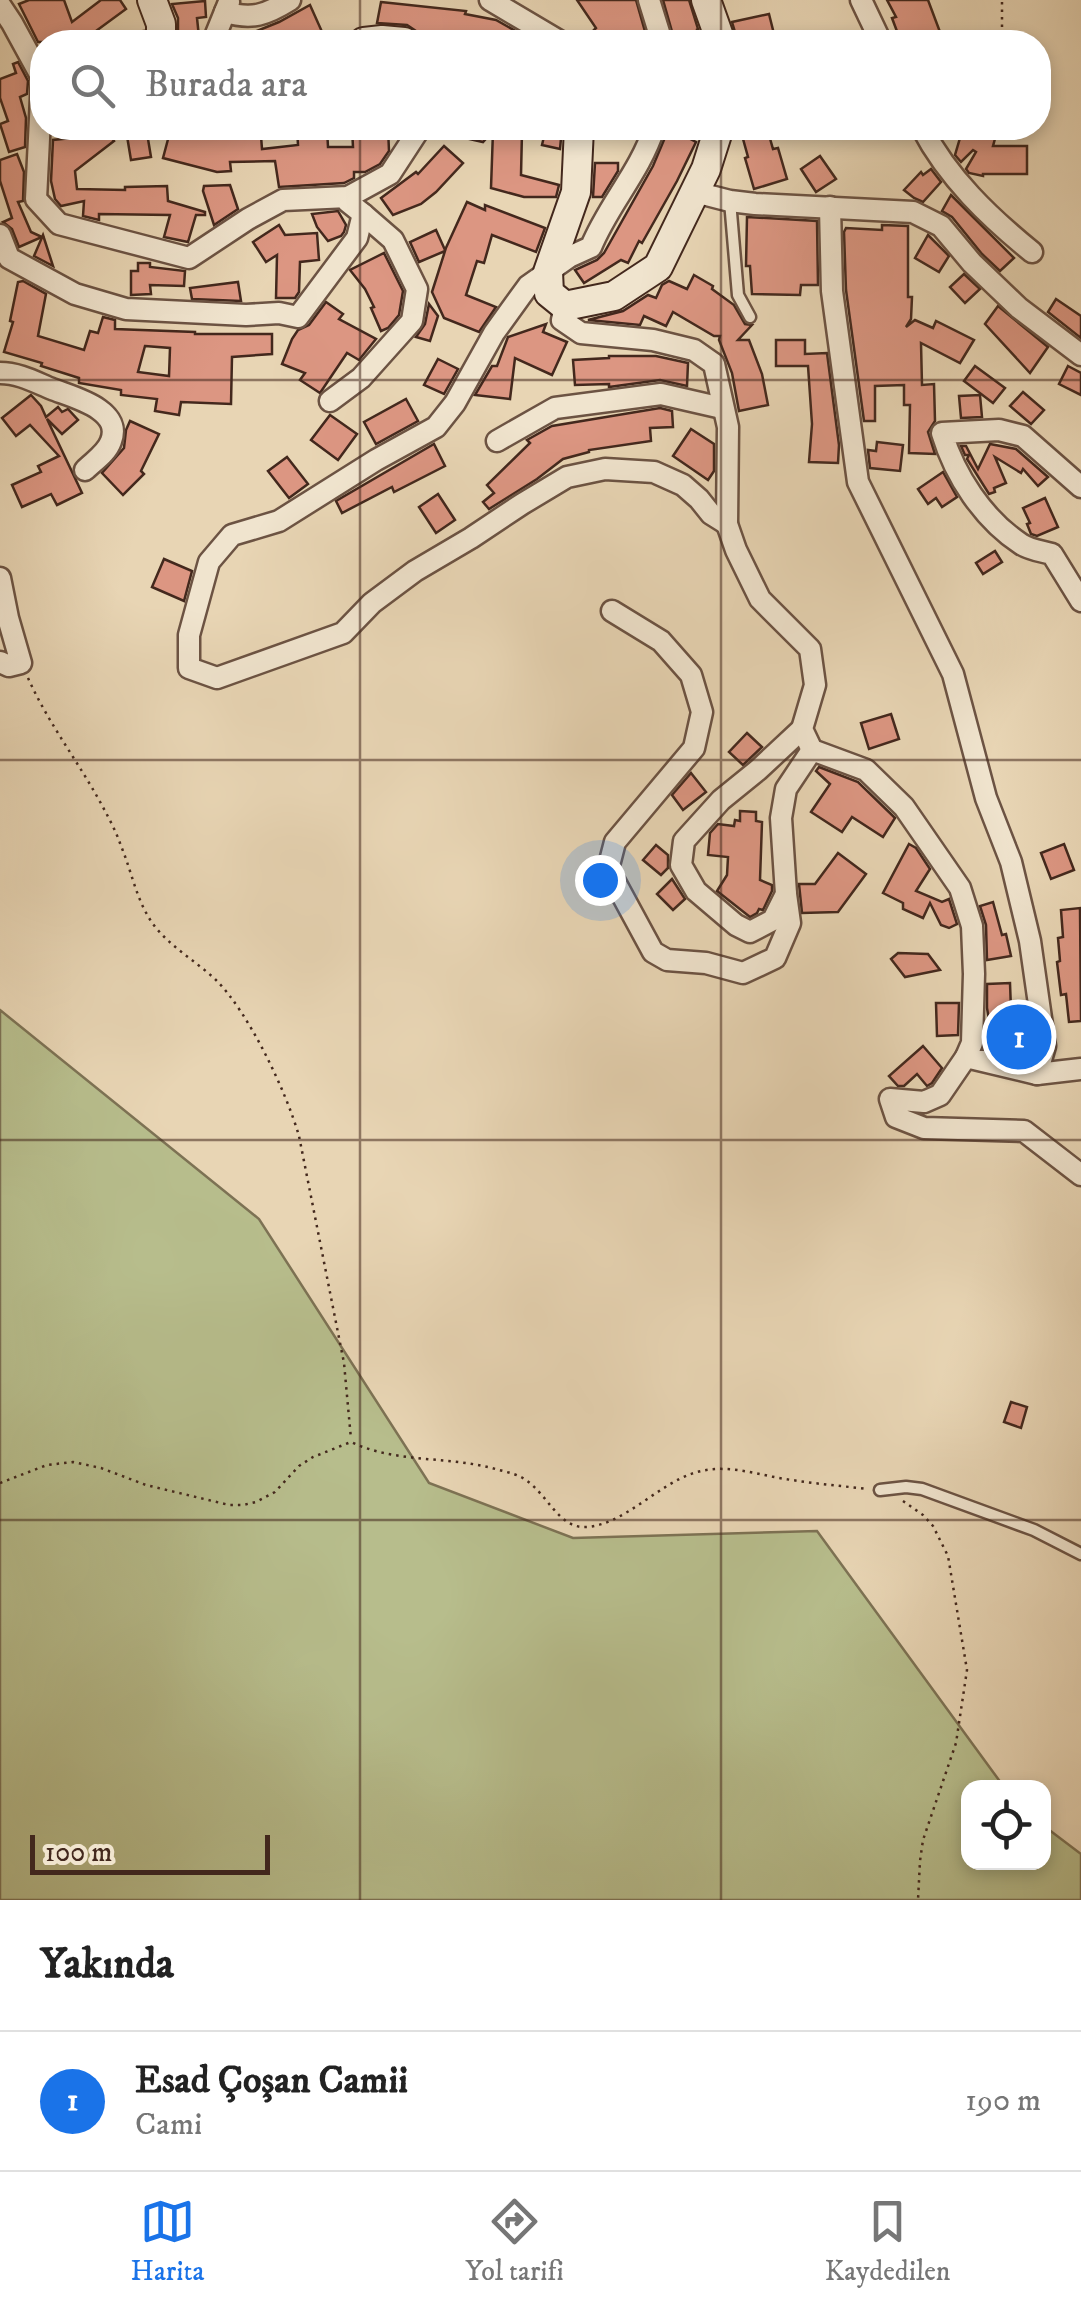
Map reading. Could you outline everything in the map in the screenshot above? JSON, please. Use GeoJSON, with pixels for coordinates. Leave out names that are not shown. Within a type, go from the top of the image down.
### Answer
{"type":"FeatureCollection","features":[{"type":"Feature","properties":{"kind":"street"},"geometry":{"type":"LineString","coordinates":[[152,0],[161,30]]}},
{"type":"Feature","properties":{"kind":"street"},"geometry":{"type":"LineString","coordinates":[[218,30],[227,6],[246,18],[290,0]]}},
{"type":"Feature","properties":{"kind":"street"},"geometry":{"type":"LineString","coordinates":[[490,0],[541,30]]}},
{"type":"Feature","properties":{"kind":"street"},"geometry":{"type":"LineString","coordinates":[[650,0],[659,30]]}},
{"type":"Feature","properties":{"kind":"street"},"geometry":{"type":"LineString","coordinates":[[706,0],[717,30]]}},
{"type":"Feature","properties":{"kind":"street"},"geometry":{"type":"LineString","coordinates":[[861,0],[875,30]]}},
{"type":"Feature","properties":{"kind":"street"},"geometry":{"type":"LineString","coordinates":[[0,5],[30,56]]}},
{"type":"Feature","properties":{"kind":"street"},"geometry":{"type":"LineString","coordinates":[[39,140],[36,199],[59,224],[188,258],[248,218],[284,200],[348,197],[390,174],[413,140]]}},
{"type":"Feature","properties":{"kind":"street"},"geometry":{"type":"LineString","coordinates":[[564,306],[548,293],[548,272],[576,192],[579,140]]}},
{"type":"Feature","properties":{"kind":"street"},"geometry":{"type":"LineString","coordinates":[[650,140],[624,192],[599,228],[592,248],[570,257],[528,286],[494,334],[456,403],[436,427],[279,520],[232,535],[209,562],[188,634],[188,668],[217,678],[343,634],[372,602],[415,571],[567,477],[606,468],[654,472],[683,485],[711,514],[727,524]]}},
{"type":"Feature","properties":{"kind":"street"},"geometry":{"type":"LineString","coordinates":[[564,306],[614,296],[658,267],[706,169],[715,140]]}},
{"type":"Feature","properties":{"kind":"street"},"geometry":{"type":"LineString","coordinates":[[929,140],[961,186],[1032,252]]}},
{"type":"Feature","properties":{"kind":"street"},"geometry":{"type":"LineString","coordinates":[[695,192],[730,201],[913,212],[942,226],[972,263],[1020,308],[1081,356]]}},
{"type":"Feature","properties":{"kind":"street"},"geometry":{"type":"LineString","coordinates":[[330,400],[360,378],[412,322],[417,289],[393,240],[348,202],[348,197]]}},
{"type":"Feature","properties":{"kind":"street"},"geometry":{"type":"LineString","coordinates":[[830,206],[832,291],[858,482],[953,674],[986,798],[1011,862],[1030,941],[1045,1046],[1037,1074]]}},
{"type":"Feature","properties":{"kind":"street"},"geometry":{"type":"LineString","coordinates":[[0,235],[9,258],[74,294],[126,309],[279,314],[298,318],[357,238],[363,214]]}},
{"type":"Feature","properties":{"kind":"street"},"geometry":{"type":"LineString","coordinates":[[564,306],[562,320],[581,333],[653,340],[694,350],[714,364],[728,427],[727,524],[760,599],[810,649],[815,685],[802,730],[721,800],[684,841],[681,865],[696,891],[750,932],[773,920],[786,894]]}},
{"type":"Feature","properties":{"kind":"street"},"geometry":{"type":"LineString","coordinates":[[0,372],[17,374],[86,402],[107,417],[111,442],[85,470]]}},
{"type":"Feature","properties":{"kind":"street"},"geometry":{"type":"LineString","coordinates":[[497,441],[556,408],[661,394],[722,408]]}},
{"type":"Feature","properties":{"kind":"street"},"geometry":{"type":"LineString","coordinates":[[1081,487],[1023,436],[1000,430],[942,434],[950,461],[986,515],[1024,546],[1052,554],[1081,601]]}},
{"type":"Feature","properties":{"kind":"street"},"geometry":{"type":"LineString","coordinates":[[0,578],[11,663]]}},
{"type":"Feature","properties":{"kind":"street"},"geometry":{"type":"LineString","coordinates":[[612,610],[661,641],[691,675],[702,712],[694,748],[615,842],[608,868],[653,952],[667,960],[706,963],[743,973],[774,958],[790,924],[780,818],[786,789],[812,750]]}},
{"type":"Feature","properties":{"kind":"street"},"geometry":{"type":"LineString","coordinates":[[802,730],[812,750],[866,770],[904,807],[960,888],[972,926],[972,1042],[940,1095],[924,1102],[890,1099],[896,1117],[924,1128],[1024,1131],[1081,1175]]}},
{"type":"Feature","properties":{"kind":"street"},"geometry":{"type":"LineString","coordinates":[[966,1057],[1037,1074],[1081,1069]]}},
{"type":"Feature","properties":{"kind":"lane"},"geometry":{"type":"LineString","coordinates":[[730,201],[738,295],[750,317]]}},
{"type":"Feature","properties":{"kind":"lane"},"geometry":{"type":"LineString","coordinates":[[880,1490],[922,1489],[1034,1530],[1081,1554]]}},
{"type":"Feature","properties":{"kind":"path"},"geometry":{"type":"LineString","coordinates":[[1002,0],[1002,30]]}},
{"type":"Feature","properties":{"kind":"path"},"geometry":{"type":"LineString","coordinates":[[11,663],[105,811],[144,909],[163,936],[219,983],[234,1002],[291,1110],[344,1363],[351,1442]]}},
{"type":"Feature","properties":{"kind":"path"},"geometry":{"type":"LineString","coordinates":[[0,1483],[47,1466],[73,1462],[146,1485],[244,1505],[275,1492],[314,1456],[351,1442],[384,1454],[467,1462],[518,1476],[537,1488],[558,1516],[584,1527],[616,1517],[681,1478],[710,1470],[740,1470],[880,1490],[913,1507],[941,1539],[948,1556],[967,1670],[956,1743],[924,1840],[918,1900]]}},
{"type":"Feature","properties":{"kind":"green space"},"geometry":{"type":"Polygon","coordinates":[[[0,1010],[259,1219],[429,1483],[573,1538],[817,1531],[999,1780],[961,1780],[961,1870],[1051,1870],[1051,1831],[1081,1854],[1081,1900],[0,1900],[0,1010]]]}},
{"type":"Feature","properties":{"kind":"building"},"geometry":{"type":"Polygon","coordinates":[[[29,0],[64,0],[72,22],[101,0],[120,0],[126,9],[97,30],[32,30],[19,4],[29,0]]]}},
{"type":"Feature","properties":{"kind":"building"},"geometry":{"type":"Polygon","coordinates":[[[577,0],[636,0],[645,30],[596,28],[577,0]]]}},
{"type":"Feature","properties":{"kind":"building"},"geometry":{"type":"Polygon","coordinates":[[[663,0],[689,0],[699,30],[672,30],[663,0]]]}},
{"type":"Feature","properties":{"kind":"building"},"geometry":{"type":"Polygon","coordinates":[[[887,0],[928,0],[939,30],[896,30],[892,18],[896,17],[887,0]]]}},
{"type":"Feature","properties":{"kind":"building"},"geometry":{"type":"Polygon","coordinates":[[[205,1],[206,17],[197,18],[198,30],[178,30],[172,4],[205,1]]]}},
{"type":"Feature","properties":{"kind":"building"},"geometry":{"type":"Polygon","coordinates":[[[381,2],[466,11],[465,14],[496,20],[514,30],[414,30],[407,25],[377,23],[381,2]]]}},
{"type":"Feature","properties":{"kind":"building"},"geometry":{"type":"Polygon","coordinates":[[[310,5],[321,30],[259,30],[310,5]]]}},
{"type":"Feature","properties":{"kind":"building"},"geometry":{"type":"Polygon","coordinates":[[[769,14],[773,30],[734,30],[732,22],[769,14]]]}},
{"type":"Feature","properties":{"kind":"building"},"geometry":{"type":"Polygon","coordinates":[[[18,62],[28,81],[27,94],[20,97],[26,118],[25,147],[9,152],[0,124],[8,121],[0,98],[0,79],[16,73],[13,64],[18,62]]]}},
{"type":"Feature","properties":{"kind":"building"},"geometry":{"type":"Polygon","coordinates":[[[53,140],[113,140],[75,171],[77,189],[167,186],[168,201],[205,215],[196,215],[188,242],[164,237],[170,215],[99,214],[99,220],[83,216],[84,201],[61,206],[51,181],[53,140]]]}},
{"type":"Feature","properties":{"kind":"building"},"geometry":{"type":"Polygon","coordinates":[[[128,140],[148,140],[151,157],[131,160],[128,140]]]}},
{"type":"Feature","properties":{"kind":"building"},"geometry":{"type":"Polygon","coordinates":[[[168,140],[261,140],[262,149],[298,145],[298,140],[328,140],[328,147],[353,147],[353,140],[389,140],[389,151],[380,164],[365,172],[354,172],[354,178],[344,183],[279,187],[275,161],[230,162],[231,171],[217,172],[163,158],[168,140]]]}},
{"type":"Feature","properties":{"kind":"building"},"geometry":{"type":"Polygon","coordinates":[[[493,140],[522,140],[521,175],[559,185],[556,197],[524,197],[491,188],[493,140]]]}},
{"type":"Feature","properties":{"kind":"building"},"geometry":{"type":"Polygon","coordinates":[[[543,140],[561,140],[560,149],[542,145],[543,140]]]}},
{"type":"Feature","properties":{"kind":"building"},"geometry":{"type":"Polygon","coordinates":[[[664,140],[696,142],[628,263],[621,260],[584,283],[575,270],[604,253],[664,140]]]}},
{"type":"Feature","properties":{"kind":"building"},"geometry":{"type":"Polygon","coordinates":[[[743,140],[770,140],[773,149],[778,148],[787,179],[754,189],[745,158],[748,157],[743,140]]]}},
{"type":"Feature","properties":{"kind":"building"},"geometry":{"type":"Polygon","coordinates":[[[959,140],[995,140],[993,146],[1027,146],[1027,174],[969,173],[966,169],[976,152],[973,150],[961,162],[955,155],[959,140]]]}},
{"type":"Feature","properties":{"kind":"building"},"geometry":{"type":"Polygon","coordinates":[[[444,146],[463,163],[421,204],[393,215],[381,198],[418,174],[444,146]]]}},
{"type":"Feature","properties":{"kind":"building"},"geometry":{"type":"Polygon","coordinates":[[[17,154],[24,172],[23,201],[18,202],[31,232],[42,237],[19,247],[12,229],[3,222],[12,218],[0,181],[0,160],[17,154]]]}},
{"type":"Feature","properties":{"kind":"building"},"geometry":{"type":"Polygon","coordinates":[[[820,156],[836,179],[816,192],[801,169],[820,156]]]}},
{"type":"Feature","properties":{"kind":"building"},"geometry":{"type":"Polygon","coordinates":[[[595,163],[618,163],[618,171],[602,197],[593,197],[595,163]]]}},
{"type":"Feature","properties":{"kind":"building"},"geometry":{"type":"Polygon","coordinates":[[[931,169],[941,182],[923,202],[904,190],[921,172],[923,175],[931,169]]]}},
{"type":"Feature","properties":{"kind":"building"},"geometry":{"type":"Polygon","coordinates":[[[230,185],[238,209],[214,225],[204,186],[230,185]]]}},
{"type":"Feature","properties":{"kind":"building"},"geometry":{"type":"Polygon","coordinates":[[[951,195],[1014,258],[1000,271],[952,217],[942,211],[951,195]]]}},
{"type":"Feature","properties":{"kind":"building"},"geometry":{"type":"Polygon","coordinates":[[[467,202],[545,228],[536,252],[492,235],[484,263],[477,261],[466,295],[496,307],[479,332],[444,318],[432,292],[445,251],[419,262],[410,242],[436,230],[445,250],[467,202]]]}},
{"type":"Feature","properties":{"kind":"building"},"geometry":{"type":"Polygon","coordinates":[[[338,211],[346,225],[344,232],[328,241],[312,214],[338,211]]]}},
{"type":"Feature","properties":{"kind":"building"},"geometry":{"type":"Polygon","coordinates":[[[747,217],[817,221],[818,285],[801,285],[800,295],[752,294],[750,266],[746,266],[747,217]]]}},
{"type":"Feature","properties":{"kind":"building"},"geometry":{"type":"Polygon","coordinates":[[[279,225],[285,235],[317,233],[319,260],[300,262],[299,292],[295,298],[276,298],[277,255],[266,262],[253,242],[279,225]]]}},
{"type":"Feature","properties":{"kind":"building"},"geometry":{"type":"Polygon","coordinates":[[[882,225],[908,226],[908,297],[912,297],[911,319],[906,327],[915,320],[933,328],[936,321],[974,340],[960,363],[921,343],[922,385],[934,384],[935,421],[928,432],[935,454],[909,453],[910,405],[904,405],[904,385],[875,386],[875,421],[864,421],[846,290],[844,232],[846,228],[882,230],[882,225]]]}},
{"type":"Feature","properties":{"kind":"building"},"geometry":{"type":"Polygon","coordinates":[[[43,235],[53,266],[34,256],[43,235]]]}},
{"type":"Feature","properties":{"kind":"building"},"geometry":{"type":"Polygon","coordinates":[[[928,235],[949,256],[939,272],[915,258],[928,235]]]}},
{"type":"Feature","properties":{"kind":"building"},"geometry":{"type":"Polygon","coordinates":[[[384,253],[403,291],[399,315],[381,331],[365,289],[350,270],[384,253]]]}},
{"type":"Feature","properties":{"kind":"building"},"geometry":{"type":"Polygon","coordinates":[[[138,263],[185,271],[184,286],[150,285],[151,294],[131,295],[131,271],[138,271],[138,263]]]}},
{"type":"Feature","properties":{"kind":"building"},"geometry":{"type":"Polygon","coordinates":[[[964,274],[980,289],[965,303],[950,287],[964,274]]]}},
{"type":"Feature","properties":{"kind":"building"},"geometry":{"type":"Polygon","coordinates":[[[694,275],[713,286],[734,305],[745,324],[752,325],[738,340],[749,340],[768,405],[739,411],[720,336],[673,312],[666,326],[644,316],[640,325],[588,320],[623,311],[648,295],[656,298],[662,285],[669,281],[687,289],[694,275]]]}},
{"type":"Feature","properties":{"kind":"building"},"geometry":{"type":"Polygon","coordinates":[[[18,282],[46,294],[38,336],[84,350],[90,331],[98,333],[103,317],[115,320],[115,329],[272,334],[272,354],[232,357],[231,404],[181,402],[179,415],[155,411],[157,399],[121,395],[121,390],[79,383],[79,378],[4,352],[18,282]],[[145,346],[138,372],[169,376],[170,348],[145,346]]]}},
{"type":"Feature","properties":{"kind":"building"},"geometry":{"type":"Polygon","coordinates":[[[238,282],[241,301],[192,299],[190,288],[238,282]]]}},
{"type":"Feature","properties":{"kind":"building"},"geometry":{"type":"Polygon","coordinates":[[[1056,299],[1081,316],[1081,338],[1048,312],[1056,299]]]}},
{"type":"Feature","properties":{"kind":"building"},"geometry":{"type":"Polygon","coordinates":[[[326,302],[343,314],[339,319],[376,339],[359,360],[347,353],[320,393],[300,380],[305,373],[282,364],[298,330],[309,325],[326,302]]]}},
{"type":"Feature","properties":{"kind":"building"},"geometry":{"type":"Polygon","coordinates":[[[429,304],[438,316],[430,341],[416,337],[425,324],[429,304]]]}},
{"type":"Feature","properties":{"kind":"building"},"geometry":{"type":"Polygon","coordinates":[[[998,306],[1048,347],[1030,373],[985,324],[998,306]]]}},
{"type":"Feature","properties":{"kind":"building"},"geometry":{"type":"Polygon","coordinates":[[[546,324],[543,332],[567,342],[552,375],[515,358],[510,399],[475,395],[492,366],[497,366],[508,337],[546,324]]]}},
{"type":"Feature","properties":{"kind":"building"},"geometry":{"type":"Polygon","coordinates":[[[776,340],[805,340],[805,354],[827,353],[838,463],[809,462],[812,424],[808,366],[776,366],[776,340]]]}},
{"type":"Feature","properties":{"kind":"building"},"geometry":{"type":"Polygon","coordinates":[[[656,356],[688,363],[687,386],[660,380],[609,387],[575,385],[573,360],[656,356]]]}},
{"type":"Feature","properties":{"kind":"building"},"geometry":{"type":"Polygon","coordinates":[[[438,359],[458,369],[444,394],[424,385],[438,359]]]}},
{"type":"Feature","properties":{"kind":"building"},"geometry":{"type":"Polygon","coordinates":[[[975,366],[1005,388],[993,403],[964,381],[975,366]]]}},
{"type":"Feature","properties":{"kind":"building"},"geometry":{"type":"Polygon","coordinates":[[[1068,366],[1081,373],[1081,395],[1059,384],[1068,366]]]}},
{"type":"Feature","properties":{"kind":"building"},"geometry":{"type":"Polygon","coordinates":[[[1023,392],[1044,410],[1031,424],[1010,406],[1023,392]]]}},
{"type":"Feature","properties":{"kind":"building"},"geometry":{"type":"Polygon","coordinates":[[[31,395],[46,417],[58,407],[62,412],[68,409],[78,420],[62,434],[47,419],[82,493],[57,505],[51,494],[22,507],[12,485],[41,472],[38,466],[59,456],[30,425],[16,436],[2,418],[31,395]]]}},
{"type":"Feature","properties":{"kind":"building"},"geometry":{"type":"Polygon","coordinates":[[[980,395],[982,417],[961,418],[959,396],[980,395]]]}},
{"type":"Feature","properties":{"kind":"building"},"geometry":{"type":"Polygon","coordinates":[[[406,399],[418,421],[376,444],[364,422],[406,399]]]}},
{"type":"Feature","properties":{"kind":"building"},"geometry":{"type":"Polygon","coordinates":[[[660,408],[672,411],[673,427],[650,428],[651,441],[589,450],[563,459],[489,509],[483,502],[494,493],[487,485],[530,443],[527,440],[552,426],[660,408]]]}},
{"type":"Feature","properties":{"kind":"building"},"geometry":{"type":"Polygon","coordinates":[[[330,415],[357,434],[338,460],[311,440],[330,415]]]}},
{"type":"Feature","properties":{"kind":"building"},"geometry":{"type":"Polygon","coordinates":[[[130,421],[159,434],[141,471],[144,474],[123,495],[102,473],[124,448],[130,421]]]}},
{"type":"Feature","properties":{"kind":"building"},"geometry":{"type":"Polygon","coordinates":[[[691,429],[714,444],[714,471],[708,480],[673,456],[691,429]]]}},
{"type":"Feature","properties":{"kind":"building"},"geometry":{"type":"Polygon","coordinates":[[[877,442],[903,445],[900,471],[870,468],[868,450],[876,451],[877,442]]]}},
{"type":"Feature","properties":{"kind":"building"},"geometry":{"type":"Polygon","coordinates":[[[434,444],[445,466],[342,513],[336,501],[434,444]]]}},
{"type":"Feature","properties":{"kind":"building"},"geometry":{"type":"Polygon","coordinates":[[[990,444],[1016,449],[1048,477],[1038,486],[1023,469],[1021,473],[995,457],[1006,483],[989,494],[961,446],[966,446],[978,469],[990,444]]]}},
{"type":"Feature","properties":{"kind":"building"},"geometry":{"type":"Polygon","coordinates":[[[287,457],[308,484],[289,498],[268,471],[287,457]]]}},
{"type":"Feature","properties":{"kind":"building"},"geometry":{"type":"Polygon","coordinates":[[[943,472],[957,497],[942,507],[936,498],[928,504],[918,489],[943,472]]]}},
{"type":"Feature","properties":{"kind":"building"},"geometry":{"type":"Polygon","coordinates":[[[438,494],[455,520],[436,533],[419,507],[438,494]]]}},
{"type":"Feature","properties":{"kind":"building"},"geometry":{"type":"Polygon","coordinates":[[[1045,498],[1058,527],[1037,536],[1031,534],[1023,508],[1045,498]]]}},
{"type":"Feature","properties":{"kind":"building"},"geometry":{"type":"Polygon","coordinates":[[[995,551],[1002,562],[983,574],[976,563],[995,551]]]}},
{"type":"Feature","properties":{"kind":"building"},"geometry":{"type":"Polygon","coordinates":[[[164,559],[192,571],[184,601],[152,587],[164,559]]]}},
{"type":"Feature","properties":{"kind":"building"},"geometry":{"type":"Polygon","coordinates":[[[891,714],[899,739],[869,749],[861,723],[891,714]]]}},
{"type":"Feature","properties":{"kind":"building"},"geometry":{"type":"Polygon","coordinates":[[[747,733],[762,747],[743,765],[729,752],[747,733]]]}},
{"type":"Feature","properties":{"kind":"building"},"geometry":{"type":"Polygon","coordinates":[[[819,767],[858,782],[895,818],[883,837],[852,817],[842,832],[811,812],[830,784],[816,771],[819,767]]]}},
{"type":"Feature","properties":{"kind":"building"},"geometry":{"type":"Polygon","coordinates":[[[691,773],[706,792],[683,810],[672,795],[691,773]]]}},
{"type":"Feature","properties":{"kind":"building"},"geometry":{"type":"Polygon","coordinates":[[[740,811],[756,812],[756,821],[762,822],[760,880],[772,885],[763,910],[750,917],[717,891],[727,875],[728,857],[708,855],[710,833],[718,824],[734,826],[735,820],[740,821],[740,811]]]}},
{"type":"Feature","properties":{"kind":"building"},"geometry":{"type":"Polygon","coordinates":[[[909,844],[930,869],[916,891],[942,902],[949,899],[957,924],[949,928],[941,925],[930,903],[923,918],[883,893],[909,844]]]}},
{"type":"Feature","properties":{"kind":"building"},"geometry":{"type":"Polygon","coordinates":[[[1064,844],[1074,870],[1051,879],[1041,853],[1064,844]]]}},
{"type":"Feature","properties":{"kind":"building"},"geometry":{"type":"Polygon","coordinates":[[[656,845],[668,855],[668,868],[661,875],[643,860],[656,845]]]}},
{"type":"Feature","properties":{"kind":"building"},"geometry":{"type":"Polygon","coordinates":[[[838,853],[866,874],[838,912],[802,913],[799,884],[815,884],[838,853]]]}},
{"type":"Feature","properties":{"kind":"building"},"geometry":{"type":"Polygon","coordinates":[[[672,879],[685,899],[673,910],[657,894],[672,879]]]}},
{"type":"Feature","properties":{"kind":"building"},"geometry":{"type":"Polygon","coordinates":[[[993,902],[1011,956],[987,960],[986,925],[980,906],[993,902]]]}},
{"type":"Feature","properties":{"kind":"building"},"geometry":{"type":"Polygon","coordinates":[[[1080,908],[1081,1021],[1069,1022],[1066,994],[1061,995],[1058,938],[1063,937],[1061,910],[1080,908]]]}},
{"type":"Feature","properties":{"kind":"building"},"geometry":{"type":"Polygon","coordinates":[[[898,953],[928,954],[940,970],[905,977],[891,959],[898,953]]]}},
{"type":"Feature","properties":{"kind":"building"},"geometry":{"type":"Polygon","coordinates":[[[1010,983],[1011,1010],[1026,1007],[1031,1045],[1030,1050],[1007,1053],[1002,1024],[990,1026],[987,984],[1010,983]]]}},
{"type":"Feature","properties":{"kind":"building"},"geometry":{"type":"Polygon","coordinates":[[[936,1003],[959,1003],[958,1035],[937,1036],[936,1003]]]}},
{"type":"Feature","properties":{"kind":"building"},"geometry":{"type":"Polygon","coordinates":[[[923,1046],[942,1068],[927,1086],[917,1074],[904,1086],[898,1086],[889,1076],[923,1046]]]}},
{"type":"Feature","properties":{"kind":"building"},"geometry":{"type":"Polygon","coordinates":[[[1011,1402],[1027,1407],[1021,1428],[1004,1422],[1011,1402]]]}},
{"type":"Feature","properties":{"kind":"place","name":"Esad Çoşan Camii"},"geometry":{"type":"Point","coordinates":[1019,1037]}}]}
